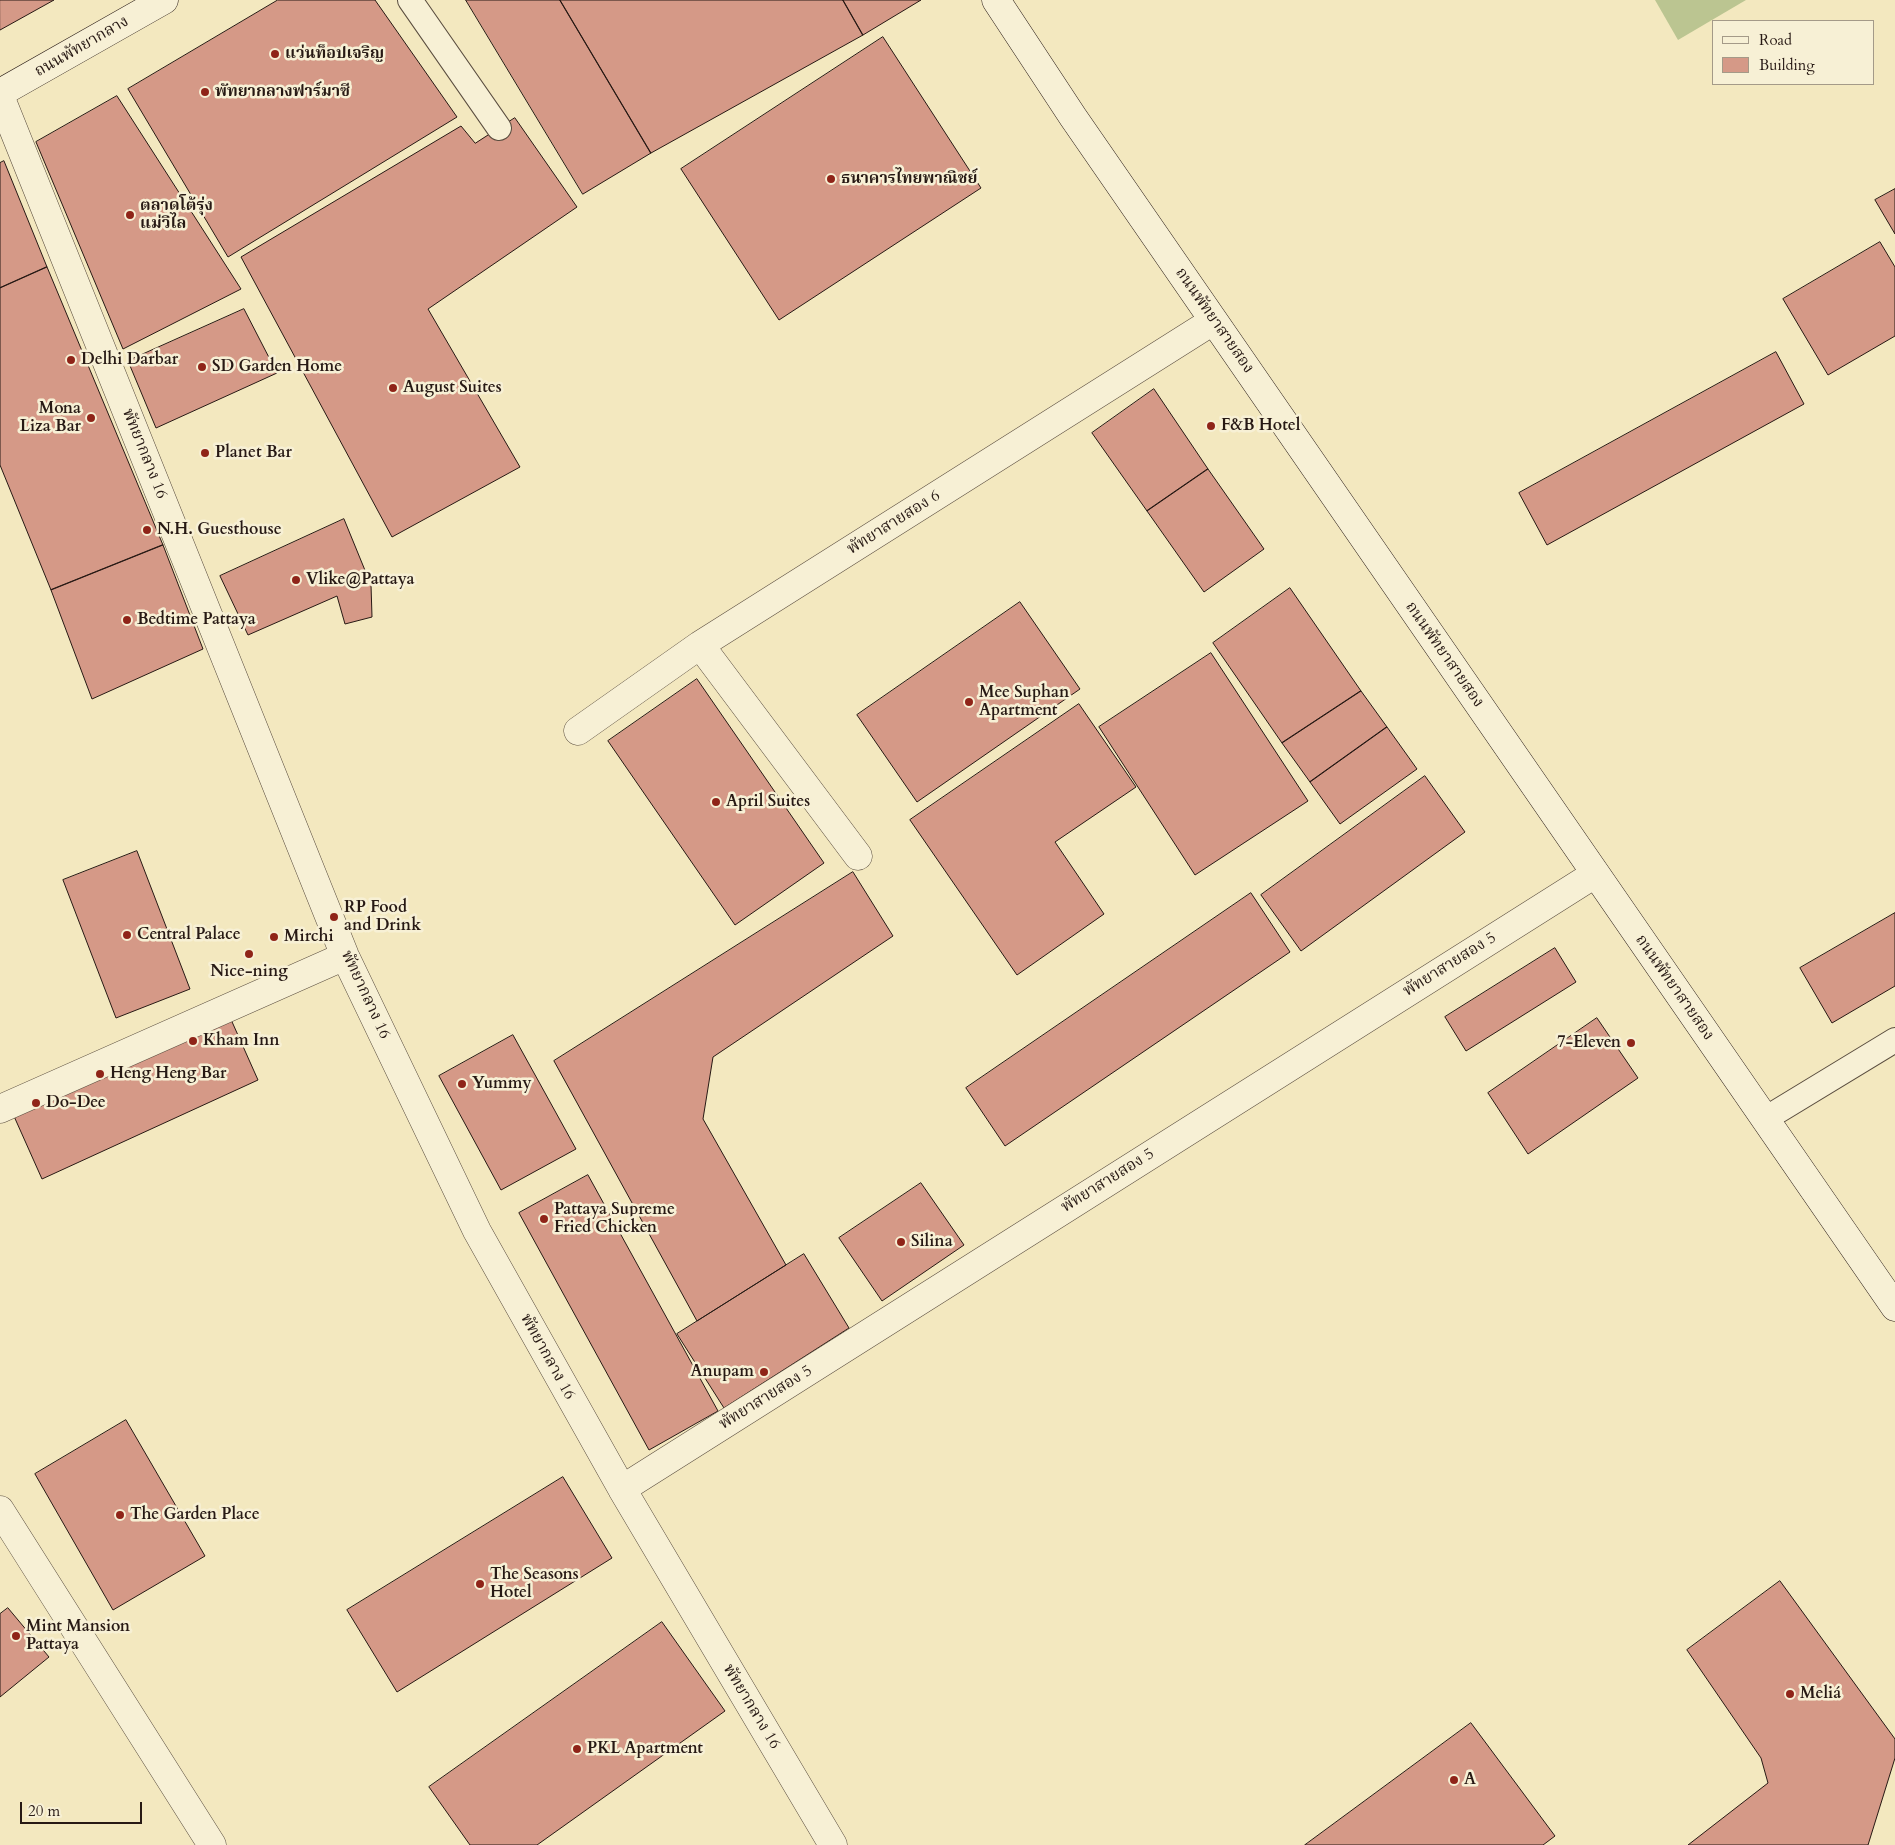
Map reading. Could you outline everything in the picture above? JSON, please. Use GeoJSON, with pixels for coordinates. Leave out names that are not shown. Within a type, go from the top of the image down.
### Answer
{"type":"FeatureCollection","features":[{"type":"Feature","properties":{"kind":"street","name":"ถนนพัทยากลาง"},"geometry":{"type":"LineString","coordinates":[[0,94],[164,0]]}},
{"type":"Feature","properties":{"kind":"street","name":"ถนนพัทยาสายสอง"},"geometry":{"type":"LineString","coordinates":[[996,0],[1073,117],[1213,321],[1895,1307]]}},
{"type":"Feature","properties":{"kind":"street","name":"พัทยากลาง 16"},"geometry":{"type":"LineString","coordinates":[[0,94],[345,956],[477,1231],[622,1489],[833,1845]]}},
{"type":"Feature","properties":{"kind":"street","name":"พัทยาสายสอง 6"},"geometry":{"type":"LineString","coordinates":[[578,731],[700,645],[1213,321]]}},
{"type":"Feature","properties":{"kind":"street"},"geometry":{"type":"LineString","coordinates":[[700,645],[858,856]]}},
{"type":"Feature","properties":{"kind":"street","name":"พัทยาสายสอง 5"},"geometry":{"type":"LineString","coordinates":[[622,1489],[1595,874]]}},
{"type":"Feature","properties":{"kind":"street"},"geometry":{"type":"LineString","coordinates":[[0,1109],[345,956]]}},
{"type":"Feature","properties":{"kind":"street"},"geometry":{"type":"LineString","coordinates":[[0,1510],[212,1845]]}},
{"type":"Feature","properties":{"kind":"lane"},"geometry":{"type":"LineString","coordinates":[[410,0],[500,128]]}},
{"type":"Feature","properties":{"kind":"lane"},"geometry":{"type":"LineString","coordinates":[[1765,1119],[1895,1040]]}},
{"type":"Feature","properties":{"kind":"green space"},"geometry":{"type":"Polygon","coordinates":[[[1655,0],[1746,0],[1678,40],[1655,0]]]}},
{"type":"Feature","properties":{"kind":"building"},"geometry":{"type":"Polygon","coordinates":[[[0,0],[54,0],[0,30],[0,0]]]}},
{"type":"Feature","properties":{"kind":"building"},"geometry":{"type":"Polygon","coordinates":[[[278,0],[375,0],[457,117],[228,257],[128,89],[278,0]]]}},
{"type":"Feature","properties":{"kind":"building"},"geometry":{"type":"Polygon","coordinates":[[[466,0],[560,0],[651,153],[583,194],[466,0]]]}},
{"type":"Feature","properties":{"kind":"building"},"geometry":{"type":"Polygon","coordinates":[[[560,0],[843,0],[863,35],[651,153],[560,0]]]}},
{"type":"Feature","properties":{"kind":"building"},"geometry":{"type":"Polygon","coordinates":[[[843,0],[921,0],[863,35],[843,0]]]}},
{"type":"Feature","properties":{"kind":"building","name":"ธนาคารไทยพาณิชย์"},"geometry":{"type":"Polygon","coordinates":[[[883,37],[981,188],[779,320],[681,169],[883,37]]]}},
{"type":"Feature","properties":{"kind":"building","name":"ตลาดโต้รุ่ง แม่วิไล"},"geometry":{"type":"Polygon","coordinates":[[[117,96],[241,289],[123,349],[36,142],[117,96]]]}},
{"type":"Feature","properties":{"kind":"building","name":"August Suites"},"geometry":{"type":"Polygon","coordinates":[[[515,118],[577,207],[428,309],[520,467],[392,537],[241,257],[461,126],[475,143],[515,118]]]}},
{"type":"Feature","properties":{"kind":"building"},"geometry":{"type":"Polygon","coordinates":[[[4,161],[47,267],[0,288],[0,163],[4,161]]]}},
{"type":"Feature","properties":{"kind":"building"},"geometry":{"type":"Polygon","coordinates":[[[1895,189],[1895,234],[1875,200],[1895,189]]]}},
{"type":"Feature","properties":{"kind":"building"},"geometry":{"type":"Polygon","coordinates":[[[1880,242],[1895,267],[1895,336],[1828,375],[1783,299],[1880,242]]]}},
{"type":"Feature","properties":{"kind":"building"},"geometry":{"type":"Polygon","coordinates":[[[47,267],[163,545],[51,590],[0,465],[0,288],[47,267]]]}},
{"type":"Feature","properties":{"kind":"building","name":"SD Garden Home"},"geometry":{"type":"Polygon","coordinates":[[[244,309],[277,373],[156,428],[128,361],[244,309]]]}},
{"type":"Feature","properties":{"kind":"building"},"geometry":{"type":"Polygon","coordinates":[[[1776,352],[1804,404],[1547,545],[1519,493],[1776,352]]]}},
{"type":"Feature","properties":{"kind":"building"},"geometry":{"type":"Polygon","coordinates":[[[1154,389],[1208,469],[1147,511],[1092,433],[1154,389]]]}},
{"type":"Feature","properties":{"kind":"building"},"geometry":{"type":"Polygon","coordinates":[[[1208,469],[1264,549],[1204,592],[1147,511],[1208,469]]]}},
{"type":"Feature","properties":{"kind":"building","name":"Vlike@Pattaya"},"geometry":{"type":"Polygon","coordinates":[[[344,519],[371,585],[372,617],[345,624],[337,596],[248,635],[220,576],[344,519]]]}},
{"type":"Feature","properties":{"kind":"building","name":"Bedtime Pattaya"},"geometry":{"type":"Polygon","coordinates":[[[163,545],[203,649],[92,699],[51,590],[163,545]]]}},
{"type":"Feature","properties":{"kind":"building"},"geometry":{"type":"Polygon","coordinates":[[[1290,588],[1361,691],[1282,743],[1213,643],[1290,588]]]}},
{"type":"Feature","properties":{"kind":"building","name":"Mee Suphan Apartment"},"geometry":{"type":"Polygon","coordinates":[[[1020,602],[1080,689],[917,802],[857,715],[1020,602]]]}},
{"type":"Feature","properties":{"kind":"building"},"geometry":{"type":"Polygon","coordinates":[[[1211,653],[1308,801],[1195,875],[1099,727],[1211,653]]]}},
{"type":"Feature","properties":{"kind":"building","name":"April Suites"},"geometry":{"type":"Polygon","coordinates":[[[697,679],[824,863],[735,925],[608,741],[697,679]]]}},
{"type":"Feature","properties":{"kind":"building"},"geometry":{"type":"Polygon","coordinates":[[[1361,691],[1387,727],[1310,782],[1282,743],[1361,691]]]}},
{"type":"Feature","properties":{"kind":"building"},"geometry":{"type":"Polygon","coordinates":[[[1079,704],[1136,787],[1055,842],[1104,914],[1017,975],[910,820],[1079,704]]]}},
{"type":"Feature","properties":{"kind":"building"},"geometry":{"type":"Polygon","coordinates":[[[1387,727],[1417,769],[1340,824],[1310,782],[1387,727]]]}},
{"type":"Feature","properties":{"kind":"building"},"geometry":{"type":"Polygon","coordinates":[[[1425,776],[1465,832],[1301,951],[1261,895],[1425,776]]]}},
{"type":"Feature","properties":{"kind":"building","name":"Central Palace"},"geometry":{"type":"Polygon","coordinates":[[[137,851],[190,989],[116,1018],[63,880],[137,851]]]}},
{"type":"Feature","properties":{"kind":"building"},"geometry":{"type":"Polygon","coordinates":[[[853,872],[893,936],[713,1057],[703,1119],[786,1265],[697,1321],[554,1061],[853,872]]]}},
{"type":"Feature","properties":{"kind":"building"},"geometry":{"type":"Polygon","coordinates":[[[1251,893],[1290,952],[1005,1146],[966,1088],[1251,893]]]}},
{"type":"Feature","properties":{"kind":"building"},"geometry":{"type":"Polygon","coordinates":[[[1895,913],[1895,986],[1832,1023],[1800,968],[1895,913]]]}},
{"type":"Feature","properties":{"kind":"building"},"geometry":{"type":"Polygon","coordinates":[[[1555,948],[1576,982],[1466,1051],[1445,1017],[1555,948]]]}},
{"type":"Feature","properties":{"kind":"building"},"geometry":{"type":"Polygon","coordinates":[[[229,1015],[258,1080],[42,1179],[13,1114],[229,1015]]]}},
{"type":"Feature","properties":{"kind":"building"},"geometry":{"type":"Polygon","coordinates":[[[1597,1018],[1638,1078],[1528,1154],[1488,1093],[1597,1018]]]}},
{"type":"Feature","properties":{"kind":"building"},"geometry":{"type":"Polygon","coordinates":[[[513,1035],[576,1149],[501,1190],[439,1076],[513,1035]]]}},
{"type":"Feature","properties":{"kind":"building"},"geometry":{"type":"Polygon","coordinates":[[[588,1175],[718,1411],[649,1450],[519,1213],[588,1175]]]}},
{"type":"Feature","properties":{"kind":"building","name":"Silina"},"geometry":{"type":"Polygon","coordinates":[[[921,1183],[964,1245],[882,1301],[839,1238],[921,1183]]]}},
{"type":"Feature","properties":{"kind":"building"},"geometry":{"type":"Polygon","coordinates":[[[804,1254],[849,1328],[724,1408],[677,1334],[804,1254]]]}},
{"type":"Feature","properties":{"kind":"building","name":"The Garden Place"},"geometry":{"type":"Polygon","coordinates":[[[126,1420],[205,1556],[113,1610],[35,1474],[126,1420]]]}},
{"type":"Feature","properties":{"kind":"building","name":"The Seasons Hotel"},"geometry":{"type":"Polygon","coordinates":[[[563,1477],[612,1558],[397,1692],[347,1610],[563,1477]]]}},
{"type":"Feature","properties":{"kind":"building","name":"Meliá"},"geometry":{"type":"Polygon","coordinates":[[[1780,1581],[1895,1739],[1895,1758],[1868,1845],[1688,1845],[1768,1783],[1761,1758],[1687,1650],[1780,1581]]]}},
{"type":"Feature","properties":{"kind":"building","name":"Mint Mansion Pattaya"},"geometry":{"type":"Polygon","coordinates":[[[8,1608],[49,1657],[0,1697],[0,1614],[8,1608]]]}},
{"type":"Feature","properties":{"kind":"building","name":"PKL Apartment"},"geometry":{"type":"Polygon","coordinates":[[[662,1622],[725,1711],[537,1845],[470,1845],[429,1787],[662,1622]]]}},
{"type":"Feature","properties":{"kind":"building","name":"A"},"geometry":{"type":"Polygon","coordinates":[[[1471,1723],[1555,1836],[1543,1845],[1305,1845],[1471,1723]]]}},
{"type":"Feature","properties":{"kind":"place","name":"แว่นท็อปเจริญ"},"geometry":{"type":"Point","coordinates":[275,54]}},
{"type":"Feature","properties":{"kind":"place","name":"พัทยากลางฟาร์มาซี"},"geometry":{"type":"Point","coordinates":[205,92]}},
{"type":"Feature","properties":{"kind":"place","name":"ธนาคารไทยพาณิชย์"},"geometry":{"type":"Point","coordinates":[831,179]}},
{"type":"Feature","properties":{"kind":"place","name":"ตลาดโต้รุ่ง แม่วิไล"},"geometry":{"type":"Point","coordinates":[130,215]}},
{"type":"Feature","properties":{"kind":"place","name":"Delhi Darbar"},"geometry":{"type":"Point","coordinates":[71,360]}},
{"type":"Feature","properties":{"kind":"place","name":"SD Garden Home"},"geometry":{"type":"Point","coordinates":[202,367]}},
{"type":"Feature","properties":{"kind":"place","name":"August Suites"},"geometry":{"type":"Point","coordinates":[393,388]}},
{"type":"Feature","properties":{"kind":"place","name":"Mona Liza Bar"},"geometry":{"type":"Point","coordinates":[91,418]}},
{"type":"Feature","properties":{"kind":"place","name":"F&B Hotel"},"geometry":{"type":"Point","coordinates":[1211,426]}},
{"type":"Feature","properties":{"kind":"place","name":"Planet Bar"},"geometry":{"type":"Point","coordinates":[205,453]}},
{"type":"Feature","properties":{"kind":"place","name":"N.H. Guesthouse"},"geometry":{"type":"Point","coordinates":[147,530]}},
{"type":"Feature","properties":{"kind":"place","name":"Vlike@Pattaya"},"geometry":{"type":"Point","coordinates":[296,580]}},
{"type":"Feature","properties":{"kind":"place","name":"Bedtime Pattaya"},"geometry":{"type":"Point","coordinates":[127,620]}},
{"type":"Feature","properties":{"kind":"place","name":"Mee Suphan Apartment"},"geometry":{"type":"Point","coordinates":[969,702]}},
{"type":"Feature","properties":{"kind":"place","name":"April Suites"},"geometry":{"type":"Point","coordinates":[716,802]}},
{"type":"Feature","properties":{"kind":"place","name":"RP Food and Drink"},"geometry":{"type":"Point","coordinates":[334,917]}},
{"type":"Feature","properties":{"kind":"place","name":"Central Palace"},"geometry":{"type":"Point","coordinates":[127,935]}},
{"type":"Feature","properties":{"kind":"place","name":"Mirchi"},"geometry":{"type":"Point","coordinates":[274,937]}},
{"type":"Feature","properties":{"kind":"place","name":"Nice-ning"},"geometry":{"type":"Point","coordinates":[249,954]}},
{"type":"Feature","properties":{"kind":"place","name":"Kham Inn"},"geometry":{"type":"Point","coordinates":[193,1041]}},
{"type":"Feature","properties":{"kind":"place","name":"7-Eleven"},"geometry":{"type":"Point","coordinates":[1631,1043]}},
{"type":"Feature","properties":{"kind":"place","name":"Heng Heng Bar"},"geometry":{"type":"Point","coordinates":[100,1074]}},
{"type":"Feature","properties":{"kind":"place","name":"Yummy"},"geometry":{"type":"Point","coordinates":[462,1084]}},
{"type":"Feature","properties":{"kind":"place","name":"Do-Dee"},"geometry":{"type":"Point","coordinates":[36,1103]}},
{"type":"Feature","properties":{"kind":"place","name":"Pattaya Supreme Fried Chicken"},"geometry":{"type":"Point","coordinates":[544,1219]}},
{"type":"Feature","properties":{"kind":"place","name":"Silina"},"geometry":{"type":"Point","coordinates":[901,1242]}},
{"type":"Feature","properties":{"kind":"place","name":"Anupam"},"geometry":{"type":"Point","coordinates":[764,1372]}},
{"type":"Feature","properties":{"kind":"place","name":"The Garden Place"},"geometry":{"type":"Point","coordinates":[120,1515]}},
{"type":"Feature","properties":{"kind":"place","name":"The Seasons Hotel"},"geometry":{"type":"Point","coordinates":[480,1584]}},
{"type":"Feature","properties":{"kind":"place","name":"Mint Mansion Pattaya"},"geometry":{"type":"Point","coordinates":[16,1636]}},
{"type":"Feature","properties":{"kind":"place","name":"Meliá"},"geometry":{"type":"Point","coordinates":[1790,1694]}},
{"type":"Feature","properties":{"kind":"place","name":"PKL Apartment"},"geometry":{"type":"Point","coordinates":[577,1749]}},
{"type":"Feature","properties":{"kind":"place","name":"A"},"geometry":{"type":"Point","coordinates":[1454,1780]}}]}
